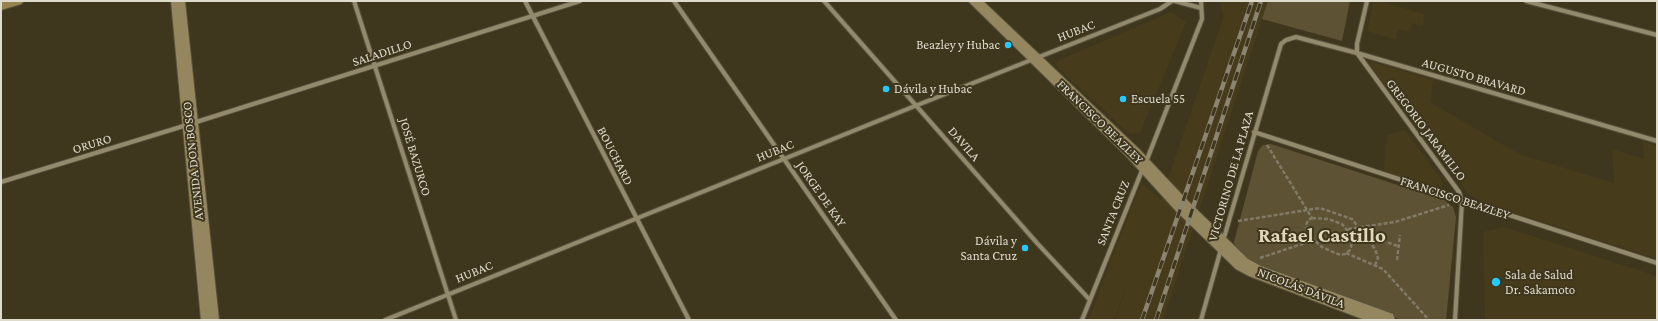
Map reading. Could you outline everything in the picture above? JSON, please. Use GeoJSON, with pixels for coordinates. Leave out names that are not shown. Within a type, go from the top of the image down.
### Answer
{"type":"FeatureCollection","features":[{"type":"Feature","properties":{"kind":"main road"},"geometry":{"type":"LineString","coordinates":[[1,5],[16,1]]}},
{"type":"Feature","properties":{"kind":"street","name":"AVENIDA DON BOSCO"},"geometry":{"type":"LineString","coordinates":[[178,1],[189,124],[210,320]]}},
{"type":"Feature","properties":{"kind":"street","name":"JOSÉ BAZURCO"},"geometry":{"type":"LineString","coordinates":[[354,1],[376,65],[456,320]]}},
{"type":"Feature","properties":{"kind":"street","name":"BOUCHARD"},"geometry":{"type":"LineString","coordinates":[[525,1],[689,320]]}},
{"type":"Feature","properties":{"kind":"street","name":"SALADILLO"},"geometry":{"type":"LineString","coordinates":[[189,124],[580,1]]}},
{"type":"Feature","properties":{"kind":"street","name":"JORGE DE KAY"},"geometry":{"type":"LineString","coordinates":[[674,1],[896,320]]}},
{"type":"Feature","properties":{"kind":"street","name":"DAVILA"},"geometry":{"type":"LineString","coordinates":[[824,1],[915,106],[1089,299]]}},
{"type":"Feature","properties":{"kind":"street","name":"FRANCISCO BEAZLEY"},"geometry":{"type":"LineString","coordinates":[[975,1],[1133,152],[1144,166],[1222,246]]}},
{"type":"Feature","properties":{"kind":"street","name":"HUBAC"},"geometry":{"type":"LineString","coordinates":[[385,320],[915,106],[1160,9],[1174,1]]}},
{"type":"Feature","properties":{"kind":"street"},"geometry":{"type":"LineString","coordinates":[[1174,1],[1201,8]]}},
{"type":"Feature","properties":{"kind":"street","name":"SANTA CRUZ"},"geometry":{"type":"LineString","coordinates":[[1082,320],[1089,299],[1159,132],[1202,19],[1201,1]]}},
{"type":"Feature","properties":{"kind":"street"},"geometry":{"type":"LineString","coordinates":[[1357,53],[1357,44],[1367,1]]}},
{"type":"Feature","properties":{"kind":"street"},"geometry":{"type":"LineString","coordinates":[[1526,1],[1657,35]]}},
{"type":"Feature","properties":{"kind":"street","name":"AUGUSTO BRAVARD"},"geometry":{"type":"LineString","coordinates":[[1286,40],[1296,37],[1304,38],[1657,141]]}},
{"type":"Feature","properties":{"kind":"street","name":"VICTORINO DE LA PLAZA"},"geometry":{"type":"LineString","coordinates":[[1201,320],[1254,132],[1281,44],[1286,40]]}},
{"type":"Feature","properties":{"kind":"street","name":"GREGORIO JARAMILLO"},"geometry":{"type":"LineString","coordinates":[[1357,53],[1459,192],[1462,201],[1455,320]]}},
{"type":"Feature","properties":{"kind":"street","name":"ORURO"},"geometry":{"type":"LineString","coordinates":[[1,182],[189,124]]}},
{"type":"Feature","properties":{"kind":"street","name":"FRANCISCO BEAZLEY"},"geometry":{"type":"LineString","coordinates":[[1254,132],[1462,201],[1657,263]]}},
{"type":"Feature","properties":{"kind":"street","name":"NICOLÁS DÁVILA"},"geometry":{"type":"LineString","coordinates":[[1222,246],[1242,264],[1255,271],[1386,320]]}},
{"type":"Feature","properties":{"kind":"path"},"geometry":{"type":"LineString","coordinates":[[1261,135],[1312,218]]}},
{"type":"Feature","properties":{"kind":"path"},"geometry":{"type":"LineString","coordinates":[[1348,229],[1359,226],[1395,222],[1462,201]]}},
{"type":"Feature","properties":{"kind":"path"},"geometry":{"type":"LineString","coordinates":[[1228,223],[1320,208],[1352,219],[1359,226],[1375,249],[1378,258],[1376,265]]}},
{"type":"Feature","properties":{"kind":"path"},"geometry":{"type":"LineString","coordinates":[[1312,218],[1328,219],[1337,222],[1348,229],[1351,234],[1352,243],[1350,250],[1340,255],[1327,250],[1314,240],[1306,225],[1308,220],[1312,218]]}},
{"type":"Feature","properties":{"kind":"path"},"geometry":{"type":"LineString","coordinates":[[1365,235],[1398,246]]}},
{"type":"Feature","properties":{"kind":"path"},"geometry":{"type":"LineString","coordinates":[[1397,260],[1400,235]]}},
{"type":"Feature","properties":{"kind":"path"},"geometry":{"type":"LineString","coordinates":[[1242,264],[1314,240]]}},
{"type":"Feature","properties":{"kind":"path"},"geometry":{"type":"LineString","coordinates":[[1346,253],[1376,265],[1388,273],[1429,320]]}},
{"type":"Feature","properties":{"kind":"shaded area"},"geometry":{"type":"Polygon","coordinates":[[[1220,1],[1268,1],[1163,320],[1115,320],[1133,270],[1114,320],[1088,320],[1141,184],[1161,199],[1223,18],[1220,1]]]}},
{"type":"Feature","properties":{"kind":"shaded area"},"geometry":{"type":"Polygon","coordinates":[[[1268,1],[1350,1],[1342,41],[1262,19],[1268,1]]]}},
{"type":"Feature","properties":{"kind":"shaded area"},"geometry":{"type":"Polygon","coordinates":[[[1374,1],[1379,1],[1424,14],[1423,26],[1412,23],[1410,32],[1398,29],[1396,40],[1367,31],[1374,1]]]}},
{"type":"Feature","properties":{"kind":"shaded area","name":"Escuela 55"},"geometry":{"type":"Polygon","coordinates":[[[1171,12],[1186,22],[1140,133],[1130,134],[1056,66],[1057,61],[1171,12]]]}},
{"type":"Feature","properties":{"kind":"shaded area"},"geometry":{"type":"Polygon","coordinates":[[[1372,62],[1433,80],[1430,102],[1519,154],[1614,183],[1612,149],[1644,159],[1643,142],[1657,146],[1657,259],[1485,203],[1473,197],[1468,193],[1369,65],[1372,62]]]}},
{"type":"Feature","properties":{"kind":"shaded area"},"geometry":{"type":"Polygon","coordinates":[[[1405,130],[1443,182],[1440,188],[1384,171],[1387,135],[1405,130]]]}},
{"type":"Feature","properties":{"kind":"shaded area"},"geometry":{"type":"Polygon","coordinates":[[[1271,144],[1444,200],[1453,207],[1456,217],[1446,320],[1402,320],[1254,264],[1235,247],[1234,242],[1258,151],[1263,145],[1271,144]]]}},
{"type":"Feature","properties":{"kind":"shaded area"},"geometry":{"type":"Polygon","coordinates":[[[1504,227],[1657,276],[1657,320],[1485,320],[1483,232],[1504,227]]]}},
{"type":"Feature","properties":{"kind":"railway"},"geometry":{"type":"LineString","coordinates":[[1142,320],[1252,1]]}},
{"type":"Feature","properties":{"kind":"railway"},"geometry":{"type":"LineString","coordinates":[[1156,320],[1261,1]]}},
{"type":"Feature","properties":{"kind":"place","name":"Beazley y Hubac"},"geometry":{"type":"Point","coordinates":[1008,45]}},
{"type":"Feature","properties":{"kind":"place","name":"Dávila y Hubac"},"geometry":{"type":"Point","coordinates":[886,89]}},
{"type":"Feature","properties":{"kind":"place","name":"Escuela 55"},"geometry":{"type":"Point","coordinates":[1123,99]}},
{"type":"Feature","properties":{"kind":"place","name":"Dávila y Santa Cruz"},"geometry":{"type":"Point","coordinates":[1025,248]}},
{"type":"Feature","properties":{"kind":"place","name":"Sala de Salud Dr. Sakamoto"},"geometry":{"type":"Point","coordinates":[1496,282]}},
{"type":"Feature","properties":{"kind":"district","name":"Rafael Castillo"},"geometry":{"type":"Point","coordinates":[1322,236]}}]}
